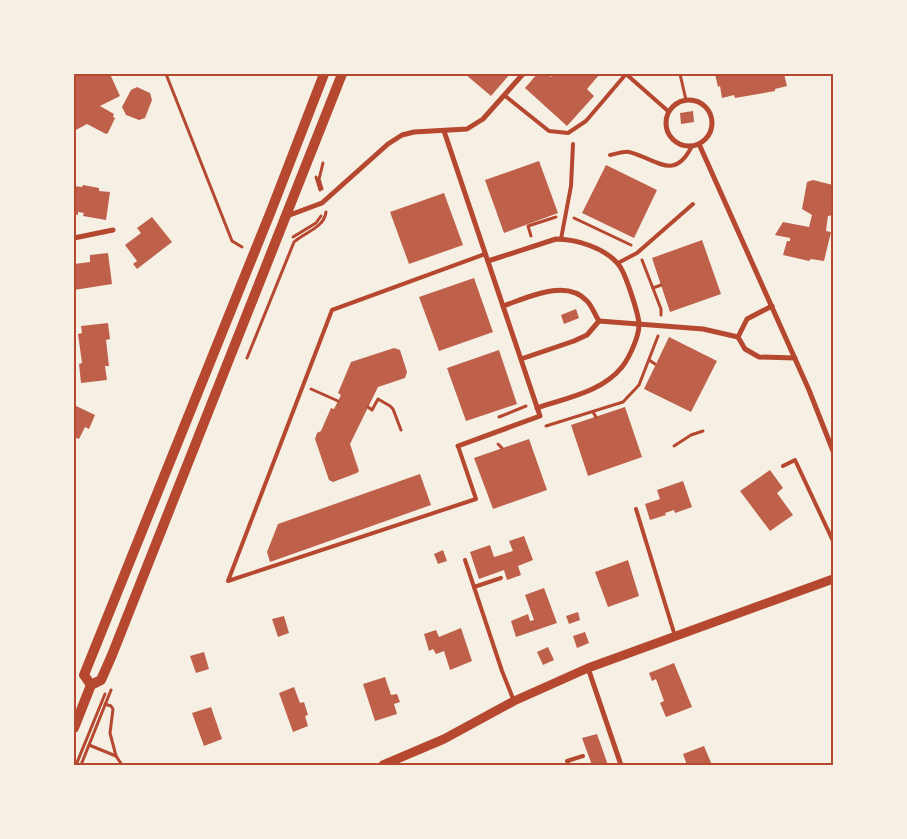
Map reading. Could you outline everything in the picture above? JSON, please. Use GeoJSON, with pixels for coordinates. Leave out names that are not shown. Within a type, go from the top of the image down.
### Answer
{"type":"FeatureCollection","features":[{"type":"Feature","properties":{"kind":"main road"},"geometry":{"type":"LineString","coordinates":[[91,685],[84,675],[271,211],[324,74]]}},
{"type":"Feature","properties":{"kind":"main road"},"geometry":{"type":"LineString","coordinates":[[74,728],[91,685],[101,680],[112,655],[342,74]]}},
{"type":"Feature","properties":{"kind":"street"},"geometry":{"type":"LineString","coordinates":[[286,217],[322,203],[388,144],[402,135],[467,129],[483,119],[523,74]]}},
{"type":"Feature","properties":{"kind":"street"},"geometry":{"type":"LineString","coordinates":[[686,100],[695,100],[703,104],[711,115],[710,133],[704,141],[692,146],[678,144],[669,135],[665,122],[668,112],[677,103],[686,100]]}},
{"type":"Feature","properties":{"kind":"street"},"geometry":{"type":"LineString","coordinates":[[444,131],[540,416],[458,446]]}},
{"type":"Feature","properties":{"kind":"street"},"geometry":{"type":"LineString","coordinates":[[699,144],[772,306],[833,451]]}},
{"type":"Feature","properties":{"kind":"street"},"geometry":{"type":"LineString","coordinates":[[74,238],[113,230]]}},
{"type":"Feature","properties":{"kind":"street"},"geometry":{"type":"LineString","coordinates":[[488,261],[561,239],[581,242],[603,252],[618,263],[624,272],[639,324],[637,339],[623,366],[604,384],[537,408]]}},
{"type":"Feature","properties":{"kind":"street"},"geometry":{"type":"LineString","coordinates":[[503,306],[554,290],[574,291],[588,301],[599,321]]}},
{"type":"Feature","properties":{"kind":"street"},"geometry":{"type":"LineString","coordinates":[[738,337],[747,319],[772,306]]}},
{"type":"Feature","properties":{"kind":"street"},"geometry":{"type":"LineString","coordinates":[[599,321],[703,329],[738,337],[745,350],[759,357],[794,358]]}},
{"type":"Feature","properties":{"kind":"street"},"geometry":{"type":"LineString","coordinates":[[521,359],[587,335],[599,321]]}},
{"type":"Feature","properties":{"kind":"street"},"geometry":{"type":"LineString","coordinates":[[383,765],[444,739],[514,701],[588,668],[833,579]]}},
{"type":"Feature","properties":{"kind":"street"},"geometry":{"type":"LineString","coordinates":[[588,668],[621,765]]}},
{"type":"Feature","properties":{"kind":"lane"},"geometry":{"type":"LineString","coordinates":[[504,95],[549,131],[568,133],[586,121],[626,74],[668,112]]}},
{"type":"Feature","properties":{"kind":"lane"},"geometry":{"type":"LineString","coordinates":[[561,239],[572,186],[573,144]]}},
{"type":"Feature","properties":{"kind":"lane"},"geometry":{"type":"LineString","coordinates":[[610,155],[627,152],[669,167],[679,164],[688,155],[692,146]]}},
{"type":"Feature","properties":{"kind":"lane"},"geometry":{"type":"LineString","coordinates":[[618,263],[638,253],[693,204]]}},
{"type":"Feature","properties":{"kind":"lane"},"geometry":{"type":"LineString","coordinates":[[458,446],[476,499],[228,581],[332,310],[485,254]]}},
{"type":"Feature","properties":{"kind":"lane"},"geometry":{"type":"LineString","coordinates":[[783,466],[795,460],[833,542]]}},
{"type":"Feature","properties":{"kind":"lane"},"geometry":{"type":"LineString","coordinates":[[636,509],[676,636]]}},
{"type":"Feature","properties":{"kind":"lane"},"geometry":{"type":"LineString","coordinates":[[465,560],[514,701]]}},
{"type":"Feature","properties":{"kind":"lane"},"geometry":{"type":"LineString","coordinates":[[474,587],[501,578]]}},
{"type":"Feature","properties":{"kind":"lane"},"geometry":{"type":"LineString","coordinates":[[569,765],[567,761],[583,756]]}},
{"type":"Feature","properties":{"kind":"path"},"geometry":{"type":"LineString","coordinates":[[166,74],[232,241],[243,248]]}},
{"type":"Feature","properties":{"kind":"path"},"geometry":{"type":"LineString","coordinates":[[680,74],[686,100]]}},
{"type":"Feature","properties":{"kind":"path"},"geometry":{"type":"LineString","coordinates":[[605,232],[608,226]]}},
{"type":"Feature","properties":{"kind":"path"},"geometry":{"type":"LineString","coordinates":[[654,288],[661,285]]}},
{"type":"Feature","properties":{"kind":"path"},"geometry":{"type":"LineString","coordinates":[[649,360],[656,364]]}},
{"type":"Feature","properties":{"kind":"path"},"geometry":{"type":"LineString","coordinates":[[303,386],[338,401]]}},
{"type":"Feature","properties":{"kind":"path"},"geometry":{"type":"LineString","coordinates":[[368,408],[372,410],[378,399],[390,406],[401,430]]}},
{"type":"Feature","properties":{"kind":"path"},"geometry":{"type":"LineString","coordinates":[[593,412],[596,417]]}},
{"type":"Feature","properties":{"kind":"path"},"geometry":{"type":"LineString","coordinates":[[674,446],[691,435],[702,431]]}},
{"type":"Feature","properties":{"kind":"path"},"geometry":{"type":"LineString","coordinates":[[498,444],[502,448]]}},
{"type":"Feature","properties":{"kind":"path"},"geometry":{"type":"LineString","coordinates":[[105,704],[113,709],[110,733],[116,756],[122,765]]}},
{"type":"Feature","properties":{"kind":"path"},"geometry":{"type":"LineString","coordinates":[[88,745],[116,756]]}},
{"type":"Feature","properties":{"kind":"building"},"geometry":{"type":"Polygon","coordinates":[[[74,74],[110,74],[120,96],[100,106],[114,114],[113,117],[115,118],[108,133],[106,134],[87,124],[74,131],[74,74]]]}},
{"type":"Feature","properties":{"kind":"building"},"geometry":{"type":"Polygon","coordinates":[[[465,74],[510,74],[491,96],[465,74]]]}},
{"type":"Feature","properties":{"kind":"building"},"geometry":{"type":"Polygon","coordinates":[[[537,74],[548,74],[551,77],[553,74],[599,75],[587,89],[594,96],[567,126],[525,88],[537,74]]]}},
{"type":"Feature","properties":{"kind":"building"},"geometry":{"type":"Polygon","coordinates":[[[715,74],[784,74],[787,86],[775,89],[775,91],[735,98],[734,95],[722,98],[715,74]]]}},
{"type":"Feature","properties":{"kind":"building"},"geometry":{"type":"Polygon","coordinates":[[[137,87],[150,93],[152,100],[145,118],[139,120],[126,115],[122,107],[131,90],[137,87]]]}},
{"type":"Feature","properties":{"kind":"building"},"geometry":{"type":"Polygon","coordinates":[[[693,111],[694,122],[681,124],[680,113],[693,111]]]}},
{"type":"Feature","properties":{"kind":"building"},"geometry":{"type":"Polygon","coordinates":[[[539,161],[558,213],[504,233],[485,180],[539,161]]]}},
{"type":"Feature","properties":{"kind":"building"},"geometry":{"type":"Polygon","coordinates":[[[606,165],[657,190],[634,238],[582,213],[606,165]]]}},
{"type":"Feature","properties":{"kind":"building"},"geometry":{"type":"Polygon","coordinates":[[[813,180],[833,185],[833,215],[828,216],[826,231],[831,232],[824,261],[811,259],[809,261],[783,255],[787,241],[790,241],[790,238],[775,235],[783,222],[809,227],[812,215],[802,209],[807,182],[813,180]]]}},
{"type":"Feature","properties":{"kind":"building"},"geometry":{"type":"Polygon","coordinates":[[[83,185],[99,188],[99,191],[110,192],[106,220],[83,216],[84,213],[78,212],[78,215],[74,214],[74,186],[82,187],[83,185]]]}},
{"type":"Feature","properties":{"kind":"building"},"geometry":{"type":"Polygon","coordinates":[[[444,193],[463,245],[409,264],[390,212],[444,193]]]}},
{"type":"Feature","properties":{"kind":"building"},"geometry":{"type":"Polygon","coordinates":[[[152,217],[172,242],[137,269],[133,264],[137,261],[125,245],[141,233],[137,228],[152,217]]]}},
{"type":"Feature","properties":{"kind":"building"},"geometry":{"type":"Polygon","coordinates":[[[702,240],[721,294],[670,312],[652,258],[702,240]]]}},
{"type":"Feature","properties":{"kind":"building"},"geometry":{"type":"Polygon","coordinates":[[[108,253],[112,284],[74,290],[74,264],[90,262],[90,255],[108,253]]]}},
{"type":"Feature","properties":{"kind":"building"},"geometry":{"type":"Polygon","coordinates":[[[474,278],[493,332],[439,351],[419,297],[474,278]]]}},
{"type":"Feature","properties":{"kind":"building"},"geometry":{"type":"Polygon","coordinates":[[[576,309],[579,318],[564,324],[561,315],[576,309]]]}},
{"type":"Feature","properties":{"kind":"building"},"geometry":{"type":"Polygon","coordinates":[[[108,323],[110,339],[106,340],[109,366],[105,366],[107,380],[81,383],[79,364],[82,363],[78,334],[82,333],[81,326],[108,323]]]}},
{"type":"Feature","properties":{"kind":"building"},"geometry":{"type":"Polygon","coordinates":[[[669,337],[717,361],[691,412],[644,389],[669,337]]]}},
{"type":"Feature","properties":{"kind":"building"},"geometry":{"type":"Polygon","coordinates":[[[394,348],[400,350],[407,372],[405,378],[378,387],[350,444],[359,471],[333,482],[329,480],[315,439],[317,433],[321,431],[331,408],[334,409],[341,395],[338,393],[351,362],[394,348]]]}},
{"type":"Feature","properties":{"kind":"building"},"geometry":{"type":"Polygon","coordinates":[[[499,350],[517,404],[466,421],[447,368],[499,350]]]}},
{"type":"Feature","properties":{"kind":"building"},"geometry":{"type":"Polygon","coordinates":[[[74,405],[95,415],[89,429],[85,427],[79,439],[74,437],[74,405]]]}},
{"type":"Feature","properties":{"kind":"building"},"geometry":{"type":"Polygon","coordinates":[[[625,407],[642,457],[588,476],[571,425],[625,407]]]}},
{"type":"Feature","properties":{"kind":"building"},"geometry":{"type":"Polygon","coordinates":[[[529,439],[547,490],[493,509],[474,458],[529,439]]]}},
{"type":"Feature","properties":{"kind":"building"},"geometry":{"type":"Polygon","coordinates":[[[770,470],[783,488],[777,493],[793,515],[770,531],[740,491],[770,470]]]}},
{"type":"Feature","properties":{"kind":"building"},"geometry":{"type":"Polygon","coordinates":[[[420,474],[431,505],[270,562],[267,552],[278,524],[420,474]]]}},
{"type":"Feature","properties":{"kind":"building"},"geometry":{"type":"Polygon","coordinates":[[[683,481],[692,507],[675,513],[674,510],[665,513],[666,515],[650,520],[645,504],[660,499],[657,490],[683,481]]]}},
{"type":"Feature","properties":{"kind":"building"},"geometry":{"type":"Polygon","coordinates":[[[524,536],[533,560],[518,566],[521,575],[507,580],[504,570],[479,579],[470,552],[490,545],[494,557],[513,551],[509,541],[524,536]]]}},
{"type":"Feature","properties":{"kind":"building"},"geometry":{"type":"Polygon","coordinates":[[[443,550],[447,561],[438,564],[434,554],[443,550]]]}},
{"type":"Feature","properties":{"kind":"building"},"geometry":{"type":"Polygon","coordinates":[[[628,560],[639,596],[608,607],[595,572],[628,560]]]}},
{"type":"Feature","properties":{"kind":"building"},"geometry":{"type":"Polygon","coordinates":[[[544,588],[557,623],[516,637],[511,621],[528,614],[530,621],[534,620],[525,595],[544,588]]]}},
{"type":"Feature","properties":{"kind":"building"},"geometry":{"type":"Polygon","coordinates":[[[578,612],[580,620],[569,624],[566,616],[578,612]]]}},
{"type":"Feature","properties":{"kind":"building"},"geometry":{"type":"Polygon","coordinates":[[[284,616],[289,633],[278,637],[272,619],[284,616]]]}},
{"type":"Feature","properties":{"kind":"building"},"geometry":{"type":"Polygon","coordinates":[[[461,628],[472,661],[450,670],[444,651],[436,654],[433,649],[429,651],[424,634],[436,630],[439,637],[461,628]]]}},
{"type":"Feature","properties":{"kind":"building"},"geometry":{"type":"Polygon","coordinates":[[[585,632],[589,643],[577,648],[573,636],[585,632]]]}},
{"type":"Feature","properties":{"kind":"building"},"geometry":{"type":"Polygon","coordinates":[[[548,647],[554,660],[543,665],[537,652],[548,647]]]}},
{"type":"Feature","properties":{"kind":"building"},"geometry":{"type":"Polygon","coordinates":[[[204,652],[209,669],[196,673],[190,656],[204,652]]]}},
{"type":"Feature","properties":{"kind":"building"},"geometry":{"type":"Polygon","coordinates":[[[674,663],[692,707],[666,717],[660,703],[664,701],[656,679],[652,681],[649,673],[674,663]]]}},
{"type":"Feature","properties":{"kind":"building"},"geometry":{"type":"Polygon","coordinates":[[[385,677],[391,695],[397,694],[400,702],[394,704],[397,714],[375,721],[363,684],[385,677]]]}},
{"type":"Feature","properties":{"kind":"building"},"geometry":{"type":"Polygon","coordinates":[[[294,687],[300,703],[304,702],[308,715],[305,716],[308,726],[293,732],[279,693],[294,687]]]}},
{"type":"Feature","properties":{"kind":"building"},"geometry":{"type":"Polygon","coordinates":[[[211,707],[222,739],[204,746],[192,713],[211,707]]]}},
{"type":"Feature","properties":{"kind":"building"},"geometry":{"type":"Polygon","coordinates":[[[597,734],[608,765],[592,765],[582,738],[597,734]]]}},
{"type":"Feature","properties":{"kind":"building"},"geometry":{"type":"Polygon","coordinates":[[[704,746],[712,765],[687,765],[683,754],[704,746]]]}}]}
